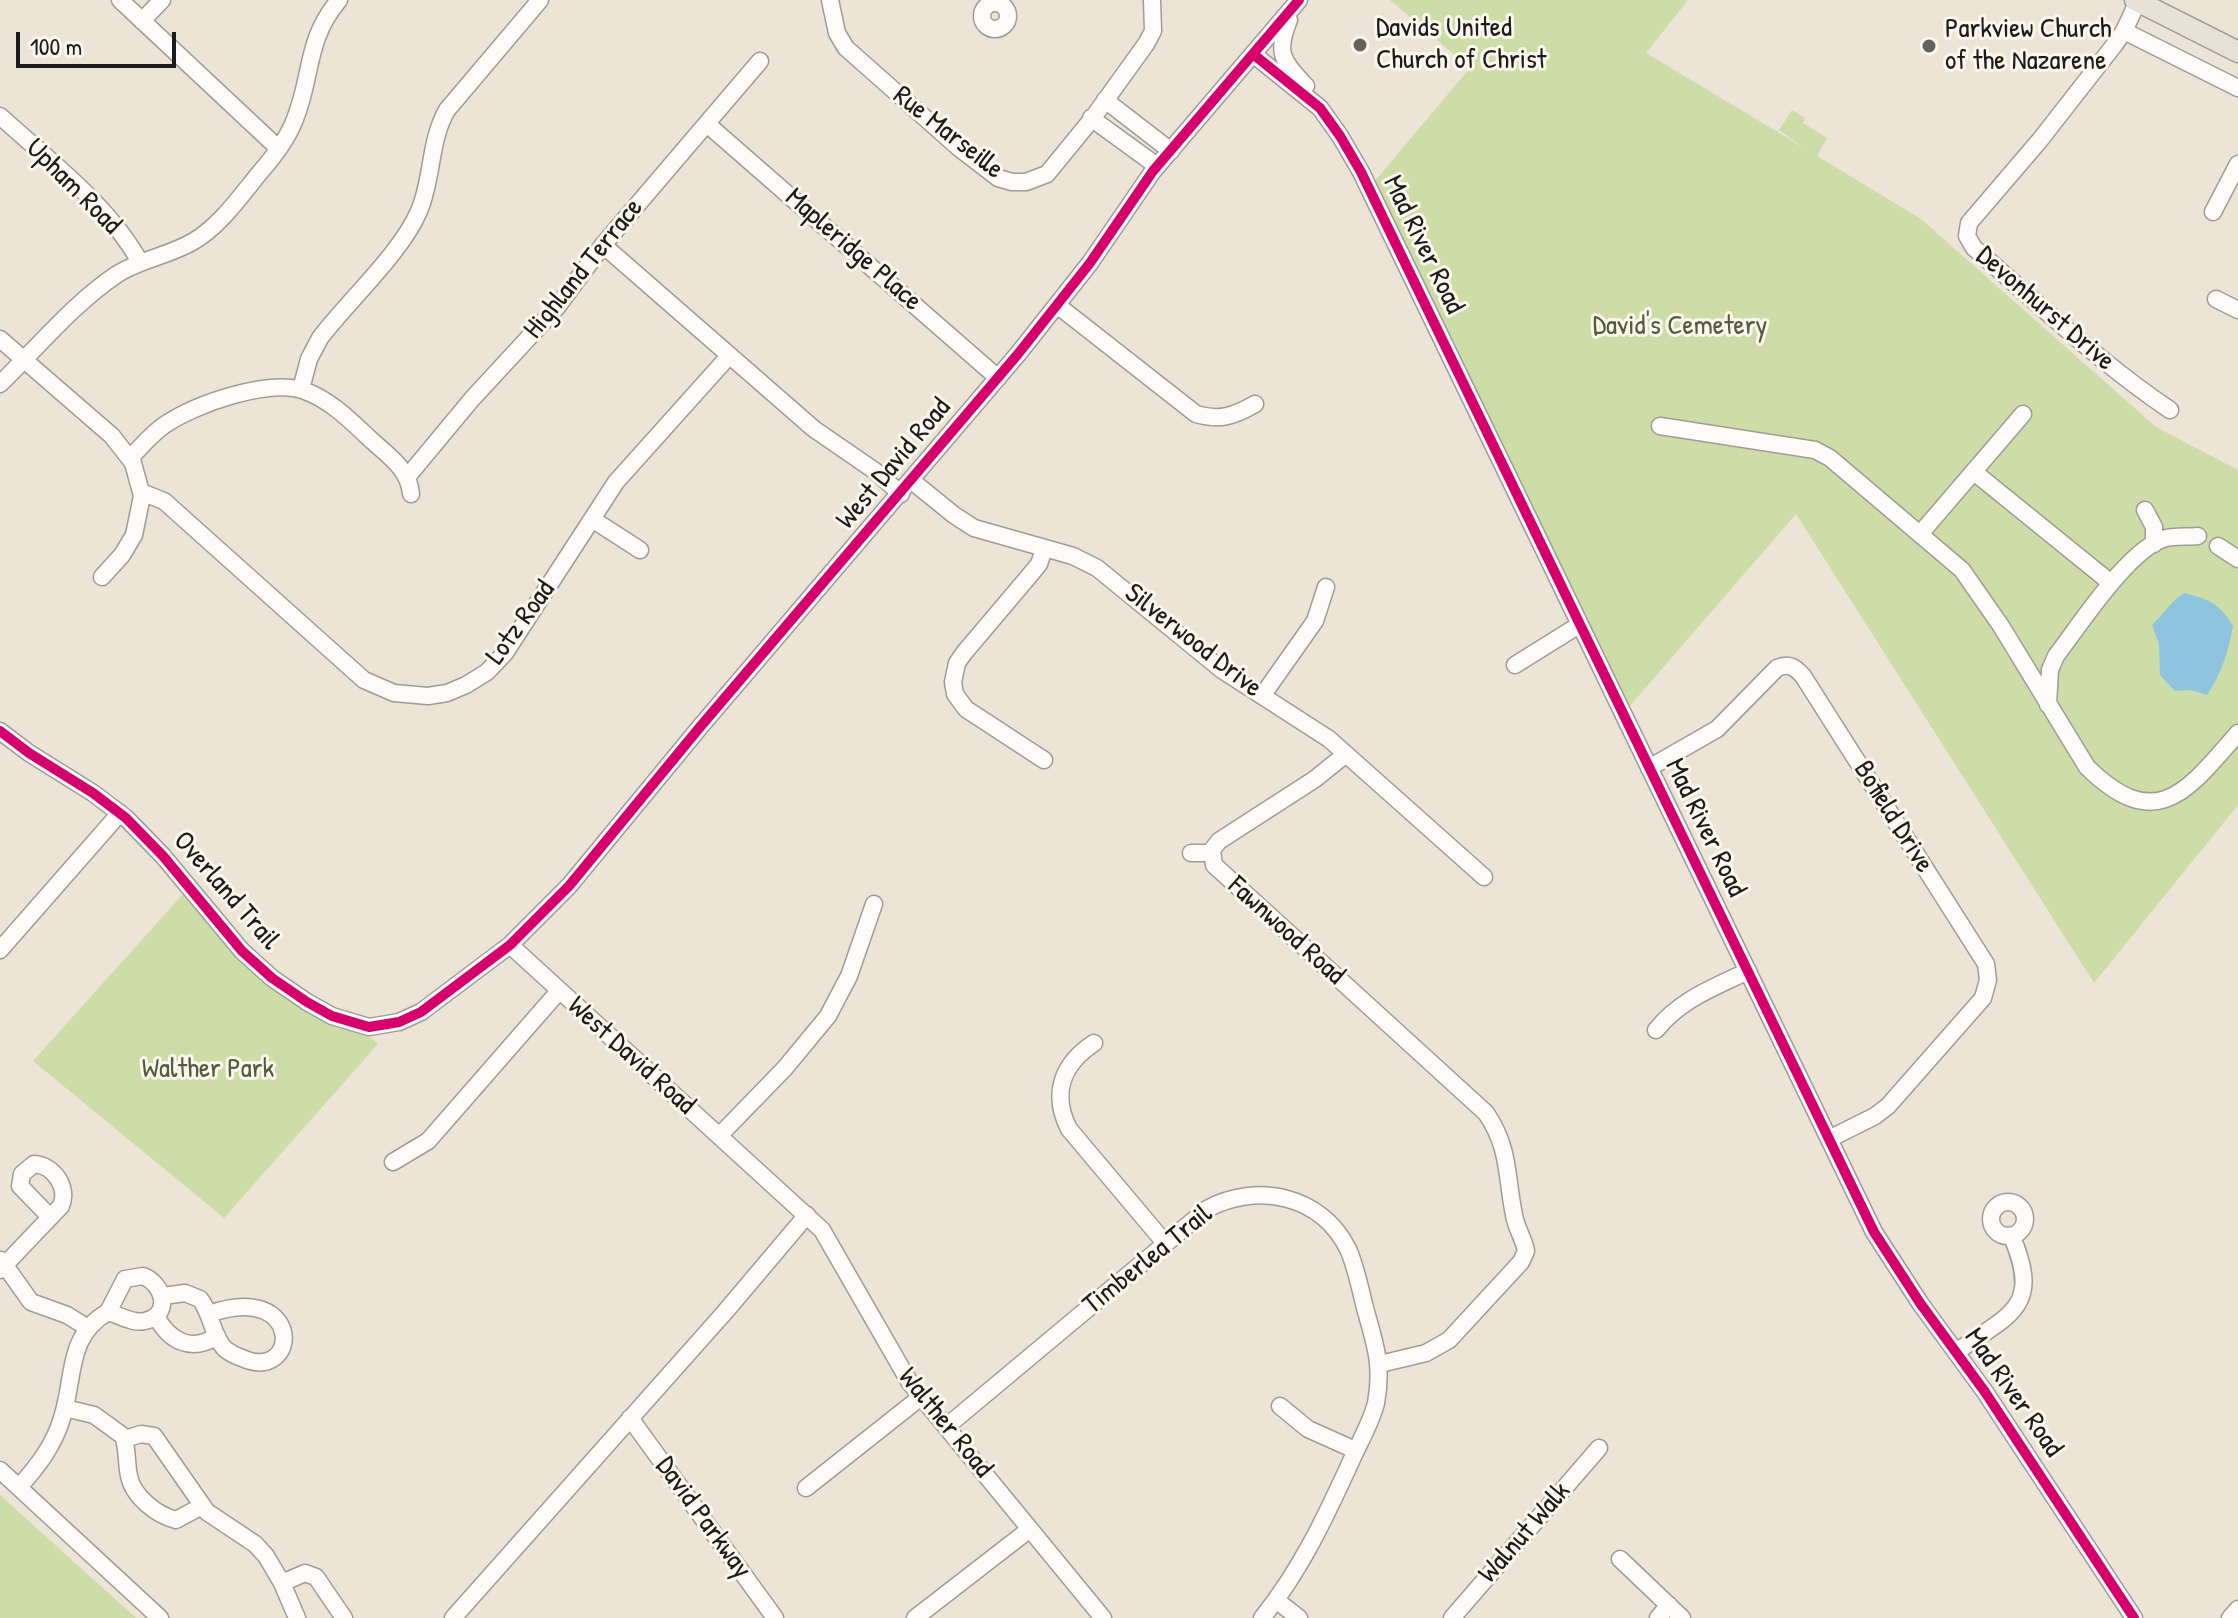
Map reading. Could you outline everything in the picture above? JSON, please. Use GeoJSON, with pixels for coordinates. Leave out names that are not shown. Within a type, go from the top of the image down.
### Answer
{"type":"FeatureCollection","features":[{"type":"Feature","properties":{"kind":"main road"},"geometry":{"type":"LineString","coordinates":[[2136,1],[2238,52]]}},
{"type":"Feature","properties":{"kind":"street"},"geometry":{"type":"LineString","coordinates":[[120,0],[278,148]]}},
{"type":"Feature","properties":{"kind":"street"},"geometry":{"type":"LineString","coordinates":[[142,21],[162,0]]}},
{"type":"Feature","properties":{"kind":"street"},"geometry":{"type":"LineString","coordinates":[[0,384],[103,284],[140,262],[182,247],[209,230],[278,148],[296,117],[319,29],[339,0]]}},
{"type":"Feature","properties":{"kind":"street"},"geometry":{"type":"LineString","coordinates":[[301,389],[309,359],[320,338],[414,222],[426,188],[437,132],[447,110],[540,0]]}},
{"type":"Feature","properties":{"kind":"street","name":"Rue Marseille"},"geometry":{"type":"LineString","coordinates":[[830,0],[837,33],[846,48],[959,148],[998,178],[1012,182],[1026,182],[1047,174],[1105,100],[1153,31],[1152,0]]}},
{"type":"Feature","properties":{"kind":"street","name":"Devonhurst Drive"},"geometry":{"type":"LineString","coordinates":[[2136,1],[2124,31],[2040,140],[1969,223],[1967,236],[1974,248],[2106,362],[2170,410]]}},
{"type":"Feature","properties":{"kind":"street"},"geometry":{"type":"LineString","coordinates":[[1296,3],[1282,37],[1281,53],[1320,108]]}},
{"type":"Feature","properties":{"kind":"street","name":"West David Road"},"geometry":{"type":"LineString","coordinates":[[807,1215],[510,945],[569,886],[700,727],[998,378],[1132,205],[1157,166],[1296,3]]}},
{"type":"Feature","properties":{"kind":"street"},"geometry":{"type":"LineString","coordinates":[[2124,31],[2238,88]]}},
{"type":"Feature","properties":{"kind":"street","name":"Mad River Road"},"geometry":{"type":"LineString","coordinates":[[1253,54],[1320,108],[1361,172],[1874,1232],[2134,1618]]}},
{"type":"Feature","properties":{"kind":"street","name":"Highland Terrace"},"geometry":{"type":"LineString","coordinates":[[408,476],[472,399],[557,307],[603,245],[760,61]]}},
{"type":"Feature","properties":{"kind":"street"},"geometry":{"type":"LineString","coordinates":[[1105,100],[1171,151]]}},
{"type":"Feature","properties":{"kind":"street","name":"Upham Road"},"geometry":{"type":"LineString","coordinates":[[0,116],[105,215],[130,244],[140,262]]}},
{"type":"Feature","properties":{"kind":"street"},"geometry":{"type":"LineString","coordinates":[[1091,118],[1157,166]]}},
{"type":"Feature","properties":{"kind":"street","name":"Mapleridge Place"},"geometry":{"type":"LineString","coordinates":[[707,124],[998,378]]}},
{"type":"Feature","properties":{"kind":"street"},"geometry":{"type":"LineString","coordinates":[[2213,212],[2238,164]]}},
{"type":"Feature","properties":{"kind":"street","name":"Silverwood Drive"},"geometry":{"type":"LineString","coordinates":[[603,245],[814,429],[875,471],[974,528],[1073,556],[1097,568],[1205,658],[1309,725],[1346,754],[1484,877]]}},
{"type":"Feature","properties":{"kind":"street"},"geometry":{"type":"LineString","coordinates":[[2216,299],[2238,310]]}},
{"type":"Feature","properties":{"kind":"street"},"geometry":{"type":"LineString","coordinates":[[1057,305],[1196,414],[1221,418],[1233,416],[1255,404]]}},
{"type":"Feature","properties":{"kind":"street"},"geometry":{"type":"LineString","coordinates":[[0,339],[112,436],[130,458],[141,492],[134,535],[122,555],[102,577]]}},
{"type":"Feature","properties":{"kind":"street","name":"Lotz Road"},"geometry":{"type":"LineString","coordinates":[[141,492],[164,501],[346,667],[376,687],[407,695],[447,693],[477,679],[497,663],[632,462],[729,356]]}},
{"type":"Feature","properties":{"kind":"street"},"geometry":{"type":"LineString","coordinates":[[130,458],[168,423],[197,409],[264,389],[301,389],[347,418],[408,476],[411,494]]}},
{"type":"Feature","properties":{"kind":"street"},"geometry":{"type":"LineString","coordinates":[[1920,534],[2023,414]]}},
{"type":"Feature","properties":{"kind":"street"},"geometry":{"type":"LineString","coordinates":[[1660,426],[1815,450],[1830,458],[1962,570],[2087,767],[2100,780],[2137,801],[2165,799],[2180,794],[2195,782],[2238,733]]}},
{"type":"Feature","properties":{"kind":"street"},"geometry":{"type":"LineString","coordinates":[[1974,472],[2111,583]]}},
{"type":"Feature","properties":{"kind":"street"},"geometry":{"type":"LineString","coordinates":[[2145,510],[2154,527],[2154,544]]}},
{"type":"Feature","properties":{"kind":"street"},"geometry":{"type":"LineString","coordinates":[[592,519],[640,550]]}},
{"type":"Feature","properties":{"kind":"street"},"geometry":{"type":"LineString","coordinates":[[2048,705],[2052,664],[2111,583],[2154,544],[2166,538],[2198,536]]}},
{"type":"Feature","properties":{"kind":"street"},"geometry":{"type":"LineString","coordinates":[[2218,546],[2238,559]]}},
{"type":"Feature","properties":{"kind":"street"},"geometry":{"type":"LineString","coordinates":[[1044,549],[1039,564],[957,663],[953,682],[955,694],[966,709],[1044,760]]}},
{"type":"Feature","properties":{"kind":"street"},"geometry":{"type":"LineString","coordinates":[[1262,696],[1315,621],[1326,587]]}},
{"type":"Feature","properties":{"kind":"street"},"geometry":{"type":"LineString","coordinates":[[1515,665],[1579,625]]}},
{"type":"Feature","properties":{"kind":"street"},"geometry":{"type":"LineString","coordinates":[[2020,658],[2052,664]]}},
{"type":"Feature","properties":{"kind":"street","name":"Bofield Drive"},"geometry":{"type":"LineString","coordinates":[[1649,768],[1717,729],[1777,668],[1789,665],[1803,676],[1979,951],[1988,975],[1983,998],[1888,1106],[1829,1139]]}},
{"type":"Feature","properties":{"kind":"street","name":"Overland Trail"},"geometry":{"type":"LineString","coordinates":[[0,731],[120,813],[146,837],[223,930],[258,966],[307,1002],[349,1022],[369,1027],[412,1017],[510,945]]}},
{"type":"Feature","properties":{"kind":"street","name":"Fawnwood Road"},"geometry":{"type":"LineString","coordinates":[[1346,754],[1315,779],[1219,841],[1212,853],[1218,871],[1476,1101],[1490,1119],[1508,1160],[1514,1217],[1525,1243],[1524,1257],[1449,1340],[1426,1353],[1380,1364]]}},
{"type":"Feature","properties":{"kind":"street"},"geometry":{"type":"LineString","coordinates":[[0,950],[120,813]]}},
{"type":"Feature","properties":{"kind":"street"},"geometry":{"type":"LineString","coordinates":[[1191,853],[1212,853]]}},
{"type":"Feature","properties":{"kind":"street"},"geometry":{"type":"LineString","coordinates":[[719,1136],[785,1068],[828,1016],[849,976],[874,904]]}},
{"type":"Feature","properties":{"kind":"street"},"geometry":{"type":"LineString","coordinates":[[1656,1030],[1683,1003],[1748,971]]}},
{"type":"Feature","properties":{"kind":"street"},"geometry":{"type":"LineString","coordinates":[[393,1162],[428,1141],[559,991]]}},
{"type":"Feature","properties":{"kind":"street"},"geometry":{"type":"LineString","coordinates":[[1094,1043],[1081,1052],[1065,1073],[1059,1092],[1063,1118],[1165,1243]]}},
{"type":"Feature","properties":{"kind":"street","name":"Timberlea Trail"},"geometry":{"type":"LineString","coordinates":[[946,1427],[1207,1209],[1237,1196],[1273,1195],[1302,1203],[1325,1219],[1347,1247],[1380,1364],[1375,1406],[1313,1541],[1262,1618]]}},
{"type":"Feature","properties":{"kind":"street"},"geometry":{"type":"LineString","coordinates":[[453,1618],[807,1215]]}},
{"type":"Feature","properties":{"kind":"street","name":"Walther Road"},"geometry":{"type":"LineString","coordinates":[[807,1215],[831,1244],[897,1363],[921,1397],[1103,1618]]}},
{"type":"Feature","properties":{"kind":"street"},"geometry":{"type":"LineString","coordinates":[[50,1217],[2,1265],[31,1302],[67,1315],[88,1328]]}},
{"type":"Feature","properties":{"kind":"street"},"geometry":{"type":"LineString","coordinates":[[1956,1352],[2002,1319],[2022,1298],[2025,1281],[2023,1263],[2012,1237]]}},
{"type":"Feature","properties":{"kind":"street"},"geometry":{"type":"LineString","coordinates":[[19,1487],[48,1450],[65,1408],[73,1359],[88,1328],[108,1312],[120,1285],[134,1276],[150,1279],[157,1284],[163,1296],[156,1316],[142,1322],[108,1312]]}},
{"type":"Feature","properties":{"kind":"street"},"geometry":{"type":"LineString","coordinates":[[163,1296],[194,1295],[205,1304],[217,1336],[231,1354],[247,1361],[263,1362],[280,1353],[284,1334],[283,1326],[276,1317],[255,1308],[236,1307],[209,1314]]}},
{"type":"Feature","properties":{"kind":"street"},"geometry":{"type":"LineString","coordinates":[[156,1316],[165,1332],[185,1343],[204,1345],[217,1336]]}},
{"type":"Feature","properties":{"kind":"street"},"geometry":{"type":"LineString","coordinates":[[806,1488],[921,1397]]}},
{"type":"Feature","properties":{"kind":"street"},"geometry":{"type":"LineString","coordinates":[[1280,1406],[1308,1429],[1355,1450]]}},
{"type":"Feature","properties":{"kind":"street"},"geometry":{"type":"LineString","coordinates":[[65,1408],[94,1415],[111,1425],[125,1439],[131,1482],[159,1513],[176,1520],[202,1506]]}},
{"type":"Feature","properties":{"kind":"street","name":"David Parkway"},"geometry":{"type":"LineString","coordinates":[[630,1418],[775,1618]]}},
{"type":"Feature","properties":{"kind":"street"},"geometry":{"type":"LineString","coordinates":[[125,1439],[141,1434],[154,1436],[213,1518],[255,1544],[266,1556],[297,1618]]}},
{"type":"Feature","properties":{"kind":"street","name":"Walnut Walk"},"geometry":{"type":"LineString","coordinates":[[1452,1618],[1599,1448]]}},
{"type":"Feature","properties":{"kind":"street"},"geometry":{"type":"LineString","coordinates":[[0,1470],[160,1618]]}},
{"type":"Feature","properties":{"kind":"street"},"geometry":{"type":"LineString","coordinates":[[915,1618],[1030,1529]]}},
{"type":"Feature","properties":{"kind":"street"},"geometry":{"type":"LineString","coordinates":[[1620,1559],[1664,1612],[1682,1618]]}},
{"type":"Feature","properties":{"kind":"street"},"geometry":{"type":"LineString","coordinates":[[282,1583],[305,1573],[316,1577],[344,1618]]}},
{"type":"Feature","properties":{"kind":"street"},"geometry":{"type":"LineString","coordinates":[[1276,1600],[1299,1618]]}},
{"type":"Feature","properties":{"kind":"street"},"geometry":{"type":"LineString","coordinates":[[2230,1618],[2238,1609]]}},
{"type":"Feature","properties":{"kind":"green space","name":"David's Cemetery"},"geometry":{"type":"Polygon","coordinates":[[[1390,0],[1688,0],[1646,53],[1806,149],[1779,130],[1792,110],[1805,118],[1803,123],[1827,138],[1817,156],[1921,219],[2156,427],[2238,470],[2238,805],[2094,983],[1796,514],[1622,715],[1369,188],[1470,68],[1390,0]]]}},
{"type":"Feature","properties":{"kind":"green space","name":"Walther Park"},"geometry":{"type":"Polygon","coordinates":[[[183,894],[239,957],[360,1029],[378,1044],[224,1218],[33,1061],[183,894]]]}},
{"type":"Feature","properties":{"kind":"green space"},"geometry":{"type":"Polygon","coordinates":[[[0,1495],[136,1618],[0,1618],[0,1495]]]}},
{"type":"Feature","properties":{"kind":"water"},"geometry":{"type":"Polygon","coordinates":[[[2184,593],[2213,604],[2233,626],[2224,662],[2207,695],[2191,690],[2175,691],[2160,675],[2159,644],[2152,625],[2184,593]]]}},
{"type":"Feature","properties":{"kind":"cycle path"},"geometry":{"type":"LineString","coordinates":[[0,731],[126,818],[163,856],[242,951],[272,978],[307,1002],[332,1016],[369,1027],[399,1022],[421,1012],[510,945],[569,886],[700,727],[1018,354],[1090,263],[1153,171],[1299,0]]}},
{"type":"Feature","properties":{"kind":"cycle path"},"geometry":{"type":"LineString","coordinates":[[1253,54],[1320,108],[1361,172],[1874,1232],[1920,1303],[1985,1392],[2134,1618]]}},
{"type":"Feature","properties":{"kind":"place","name":"Davids United Church of Christ"},"geometry":{"type":"Point","coordinates":[1360,45]}},
{"type":"Feature","properties":{"kind":"place","name":"Parkview Church of the Nazarene"},"geometry":{"type":"Point","coordinates":[1929,46]}}]}
